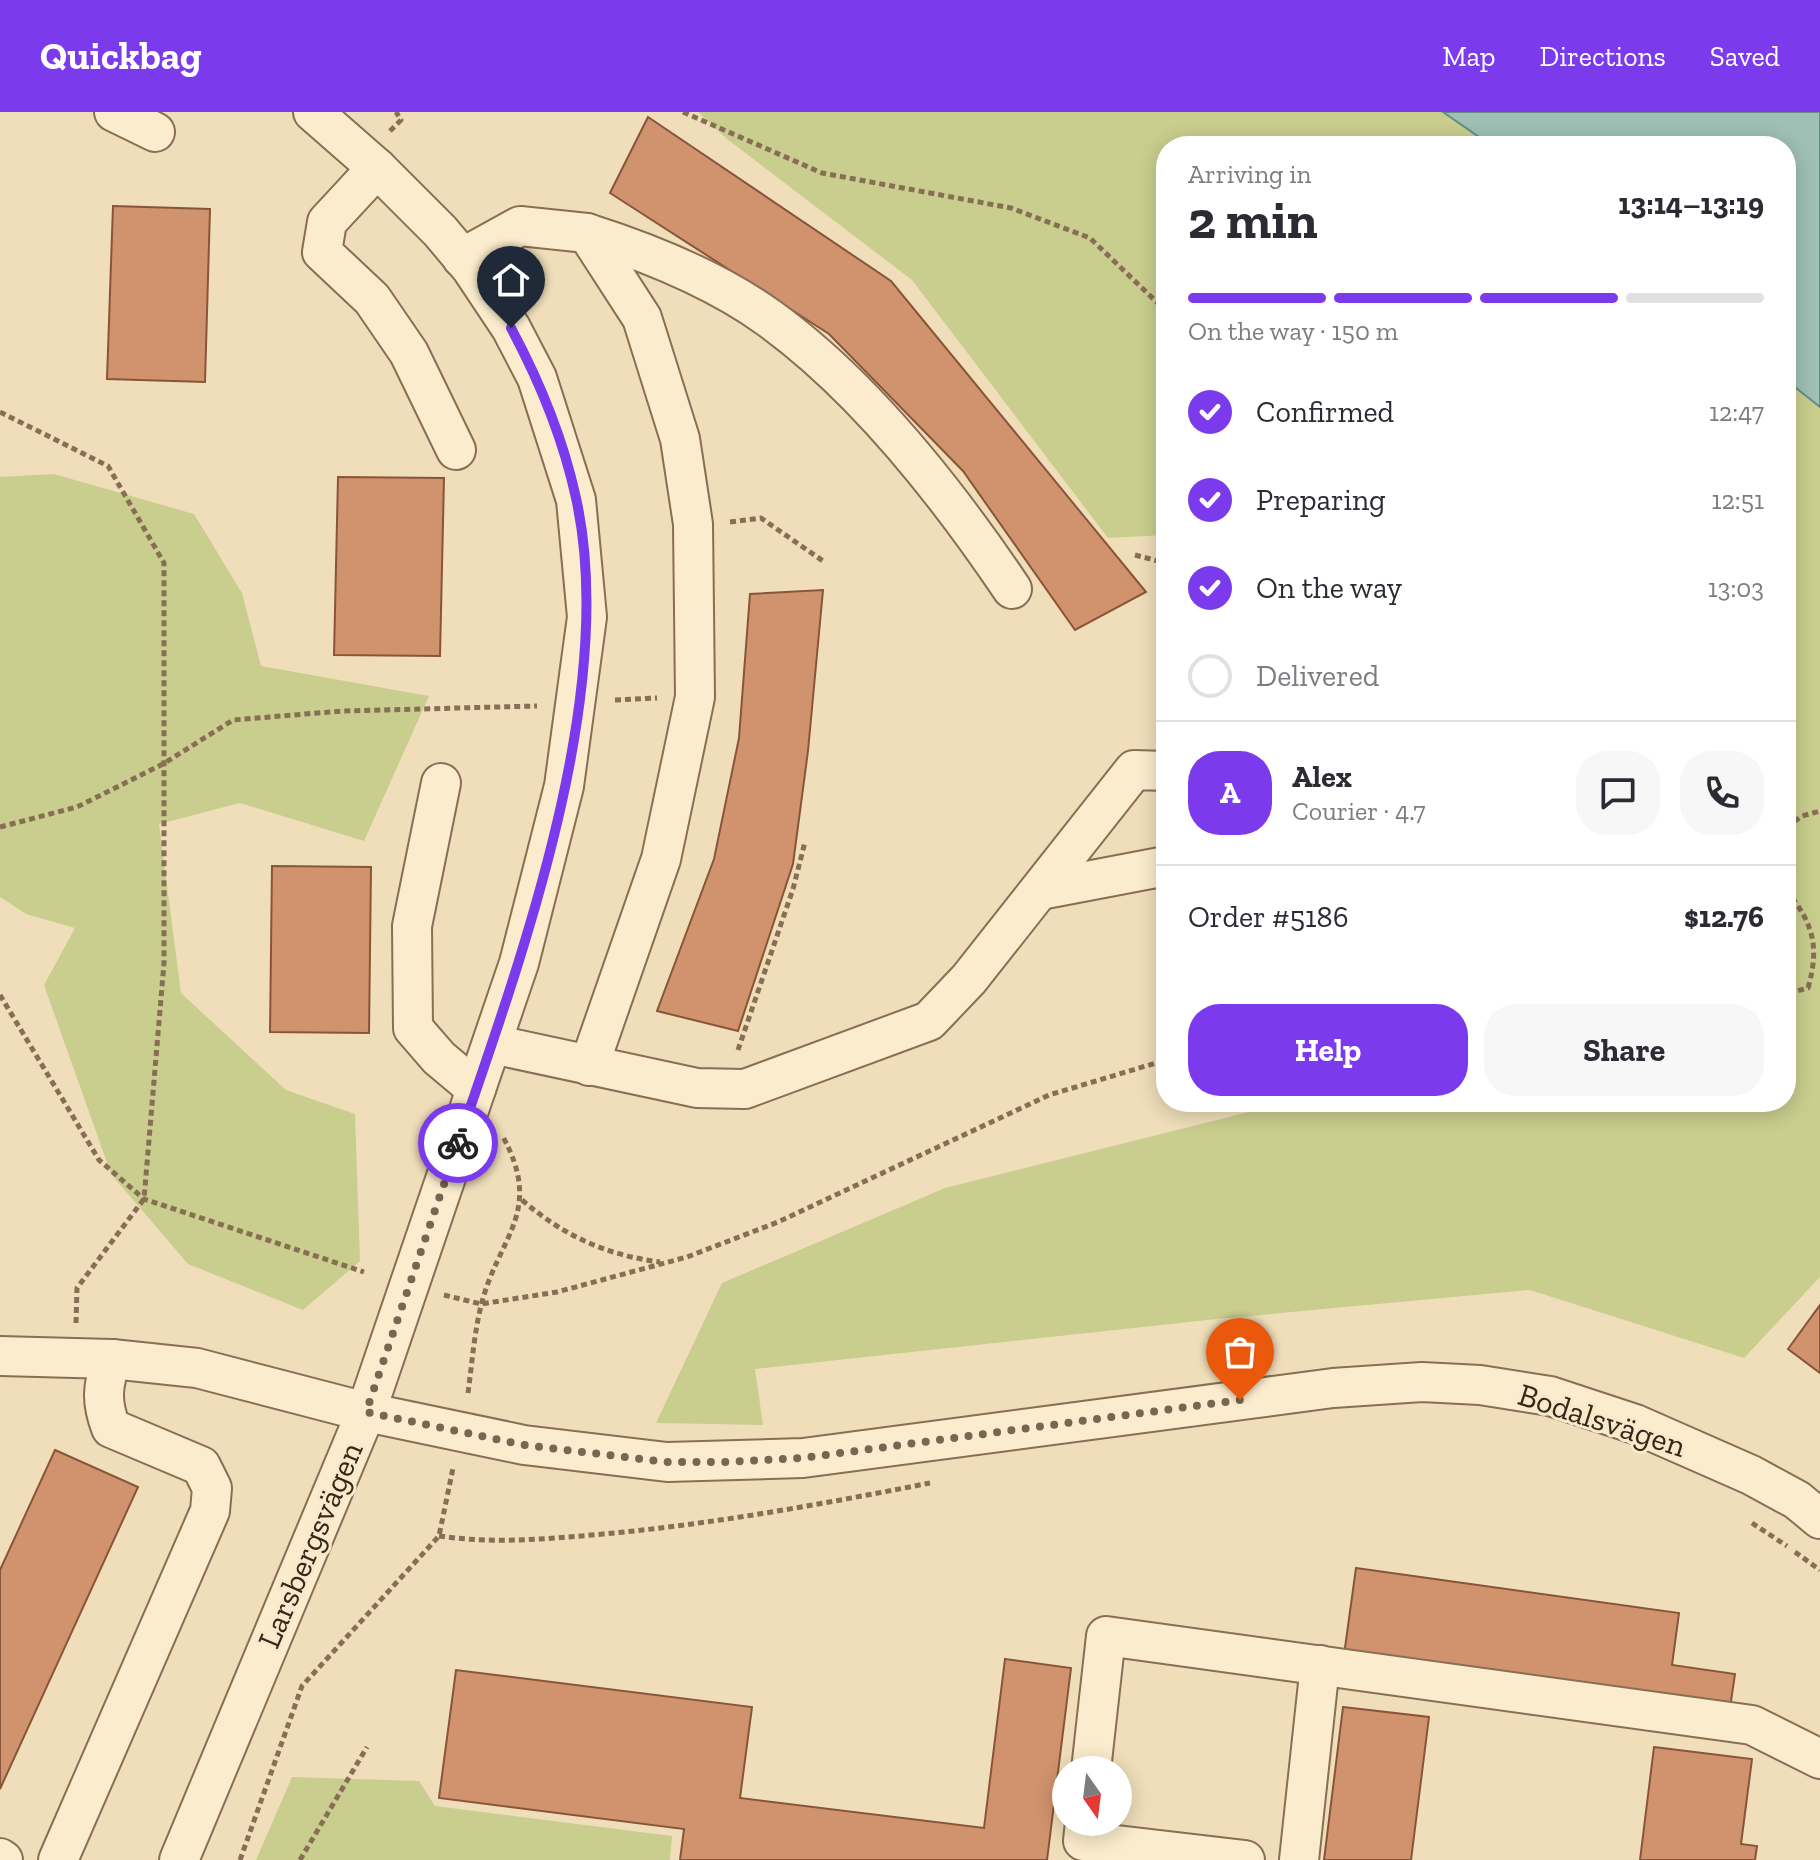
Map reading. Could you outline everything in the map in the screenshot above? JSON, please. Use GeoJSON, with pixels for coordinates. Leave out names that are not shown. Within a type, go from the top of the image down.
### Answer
{"type":"FeatureCollection","features":[{"type":"Feature","properties":{"kind":"street"},"geometry":{"type":"LineString","coordinates":[[114,112],[155,132]]}},
{"type":"Feature","properties":{"kind":"street","name":"Larsbergsvägen"},"geometry":{"type":"LineString","coordinates":[[179,1860],[366,1412],[519,963],[564,786],[578,701],[587,617],[576,500],[537,378],[511,328],[462,258],[377,168],[313,112]]}},
{"type":"Feature","properties":{"kind":"street"},"geometry":{"type":"LineString","coordinates":[[377,168],[327,222],[322,252],[372,299],[401,342],[456,450]]}},
{"type":"Feature","properties":{"kind":"street"},"geometry":{"type":"LineString","coordinates":[[462,258],[520,226],[587,233],[653,254],[768,317],[836,375],[959,510],[1012,589]]}},
{"type":"Feature","properties":{"kind":"street"},"geometry":{"type":"LineString","coordinates":[[587,233],[642,318],[680,439],[693,524],[695,697],[661,859],[589,1066]]}},
{"type":"Feature","properties":{"kind":"street"},"geometry":{"type":"LineString","coordinates":[[492,1044],[697,1088],[745,1089],[929,1021],[969,979],[1134,770],[1156,771]]}},
{"type":"Feature","properties":{"kind":"street"},"geometry":{"type":"LineString","coordinates":[[441,783],[412,926],[413,1028],[439,1058],[476,1089]]}},
{"type":"Feature","properties":{"kind":"street"},"geometry":{"type":"LineString","coordinates":[[1040,890],[1156,868]]}},
{"type":"Feature","properties":{"kind":"street","name":"Bodalsvägen"},"geometry":{"type":"LineString","coordinates":[[0,1356],[112,1359],[197,1368],[366,1412],[524,1445],[667,1462],[803,1458],[1333,1388],[1422,1382],[1480,1385],[1550,1396],[1635,1424],[1751,1475],[1797,1500],[1820,1519]]}},
{"type":"Feature","properties":{"kind":"street"},"geometry":{"type":"LineString","coordinates":[[58,1860],[210,1511],[212,1488],[201,1466],[111,1428],[103,1406],[103,1384],[112,1359]]}},
{"type":"Feature","properties":{"kind":"street"},"geometry":{"type":"LineString","coordinates":[[1093,1756],[1106,1636],[1752,1725],[1820,1759]]}},
{"type":"Feature","properties":{"kind":"street"},"geometry":{"type":"LineString","coordinates":[[1299,1860],[1320,1665]]}},
{"type":"Feature","properties":{"kind":"street"},"geometry":{"type":"LineString","coordinates":[[1084,1836],[1083,1841],[1245,1860]]}},
{"type":"Feature","properties":{"kind":"path"},"geometry":{"type":"LineString","coordinates":[[396,112],[401,120]]}},
{"type":"Feature","properties":{"kind":"path"},"geometry":{"type":"LineString","coordinates":[[683,112],[822,173],[1011,208],[1090,238],[1156,301]]}},
{"type":"Feature","properties":{"kind":"path"},"geometry":{"type":"LineString","coordinates":[[0,412],[108,466],[164,563],[164,963],[144,1199],[77,1288],[75,1358]]}},
{"type":"Feature","properties":{"kind":"path"},"geometry":{"type":"LineString","coordinates":[[693,524],[761,518],[823,561]]}},
{"type":"Feature","properties":{"kind":"path"},"geometry":{"type":"LineString","coordinates":[[1135,555],[1156,560]]}},
{"type":"Feature","properties":{"kind":"path"},"geometry":{"type":"LineString","coordinates":[[0,827],[77,807],[163,764],[233,720],[342,711],[519,708],[578,701],[695,697]]}},
{"type":"Feature","properties":{"kind":"path"},"geometry":{"type":"LineString","coordinates":[[1796,820],[1820,811]]}},
{"type":"Feature","properties":{"kind":"path"},"geometry":{"type":"LineString","coordinates":[[724,1089],[793,889],[805,842]]}},
{"type":"Feature","properties":{"kind":"path"},"geometry":{"type":"LineString","coordinates":[[1796,902],[1812,921],[1819,939],[1820,968],[1808,988],[1796,991]]}},
{"type":"Feature","properties":{"kind":"path"},"geometry":{"type":"LineString","coordinates":[[0,995],[99,1160],[144,1199],[364,1272]]}},
{"type":"Feature","properties":{"kind":"path"},"geometry":{"type":"LineString","coordinates":[[435,1293],[481,1304],[557,1292],[666,1263],[778,1222],[1049,1095],[1156,1063]]}},
{"type":"Feature","properties":{"kind":"path"},"geometry":{"type":"LineString","coordinates":[[468,1393],[481,1304],[522,1200],[509,1148],[476,1089]]}},
{"type":"Feature","properties":{"kind":"path"},"geometry":{"type":"LineString","coordinates":[[522,1200],[569,1235],[600,1250],[666,1263]]}},
{"type":"Feature","properties":{"kind":"path"},"geometry":{"type":"LineString","coordinates":[[240,1860],[302,1686],[439,1536],[454,1463]]}},
{"type":"Feature","properties":{"kind":"path"},"geometry":{"type":"LineString","coordinates":[[439,1536],[502,1543],[649,1530],[816,1505],[935,1482]]}},
{"type":"Feature","properties":{"kind":"path"},"geometry":{"type":"LineString","coordinates":[[1739,1515],[1820,1570]]}},
{"type":"Feature","properties":{"kind":"path"},"geometry":{"type":"LineString","coordinates":[[300,1860],[367,1747]]}},
{"type":"Feature","properties":{"kind":"green space"},"geometry":{"type":"Polygon","coordinates":[[[698,112],[1443,112],[1478,136],[1156,136],[1156,536],[1108,538],[912,280],[727,139],[698,112]]]}},
{"type":"Feature","properties":{"kind":"green space"},"geometry":{"type":"Polygon","coordinates":[[[1796,388],[1820,407],[1820,1277],[1744,1358],[1530,1290],[1217,1319],[755,1369],[763,1425],[656,1423],[722,1283],[945,1188],[1249,1112],[1796,1112],[1796,388]]]}},
{"type":"Feature","properties":{"kind":"green space"},"geometry":{"type":"Polygon","coordinates":[[[54,474],[194,514],[242,593],[261,666],[429,696],[364,841],[240,803],[159,824],[181,993],[286,1090],[355,1114],[360,1261],[303,1310],[188,1264],[111,1174],[44,985],[75,928],[26,914],[0,897],[0,477],[54,474]]]}},
{"type":"Feature","properties":{"kind":"green space"},"geometry":{"type":"Polygon","coordinates":[[[292,1777],[419,1781],[435,1806],[672,1836],[670,1860],[256,1860],[292,1777]]]}},
{"type":"Feature","properties":{"kind":"water"},"geometry":{"type":"Polygon","coordinates":[[[1443,112],[1820,112],[1820,407],[1796,388],[1796,136],[1478,136],[1443,112]]]}},
{"type":"Feature","properties":{"kind":"building"},"geometry":{"type":"Polygon","coordinates":[[[648,117],[891,281],[1146,592],[1075,630],[963,471],[829,334],[610,193],[648,117]]]}},
{"type":"Feature","properties":{"kind":"building"},"geometry":{"type":"Polygon","coordinates":[[[113,206],[210,209],[205,382],[107,379],[113,206]]]}},
{"type":"Feature","properties":{"kind":"building"},"geometry":{"type":"Polygon","coordinates":[[[338,477],[444,478],[440,656],[334,655],[338,477]]]}},
{"type":"Feature","properties":{"kind":"building"},"geometry":{"type":"Polygon","coordinates":[[[823,590],[808,751],[793,864],[738,1031],[657,1011],[714,859],[739,738],[750,594],[823,590]]]}},
{"type":"Feature","properties":{"kind":"building"},"geometry":{"type":"Polygon","coordinates":[[[272,866],[371,867],[369,1033],[270,1032],[272,866]]]}},
{"type":"Feature","properties":{"kind":"building"},"geometry":{"type":"Polygon","coordinates":[[[1820,1305],[1820,1373],[1788,1349],[1820,1305]]]}},
{"type":"Feature","properties":{"kind":"building"},"geometry":{"type":"Polygon","coordinates":[[[55,1450],[138,1487],[0,1789],[0,1570],[55,1450]]]}},
{"type":"Feature","properties":{"kind":"building"},"geometry":{"type":"Polygon","coordinates":[[[1356,1568],[1679,1613],[1672,1665],[1735,1674],[1730,1708],[1344,1655],[1356,1568]]]}},
{"type":"Feature","properties":{"kind":"building"},"geometry":{"type":"Polygon","coordinates":[[[1005,1659],[1071,1668],[1060,1756],[1052,1756],[1052,1820],[1047,1860],[680,1860],[684,1829],[439,1798],[456,1670],[752,1707],[740,1798],[984,1828],[1005,1659]]]}},
{"type":"Feature","properties":{"kind":"building"},"geometry":{"type":"Polygon","coordinates":[[[1343,1707],[1429,1717],[1411,1860],[1324,1860],[1343,1707]]]}},
{"type":"Feature","properties":{"kind":"building"},"geometry":{"type":"Polygon","coordinates":[[[1654,1747],[1752,1759],[1741,1844],[1757,1846],[1755,1860],[1640,1860],[1654,1747]]]}},
{"type":"Feature","properties":{"kind":"way so far"},"geometry":{"type":"LineString","coordinates":[[458,1143],[366,1412],[524,1445],[667,1462],[727,1462],[803,1458],[1240,1400]]}},
{"type":"Feature","properties":{"kind":"route"},"geometry":{"type":"LineString","coordinates":[[458,1143],[519,963],[564,786],[578,701],[587,617],[576,500],[558,435],[537,378],[511,328]]}}]}
